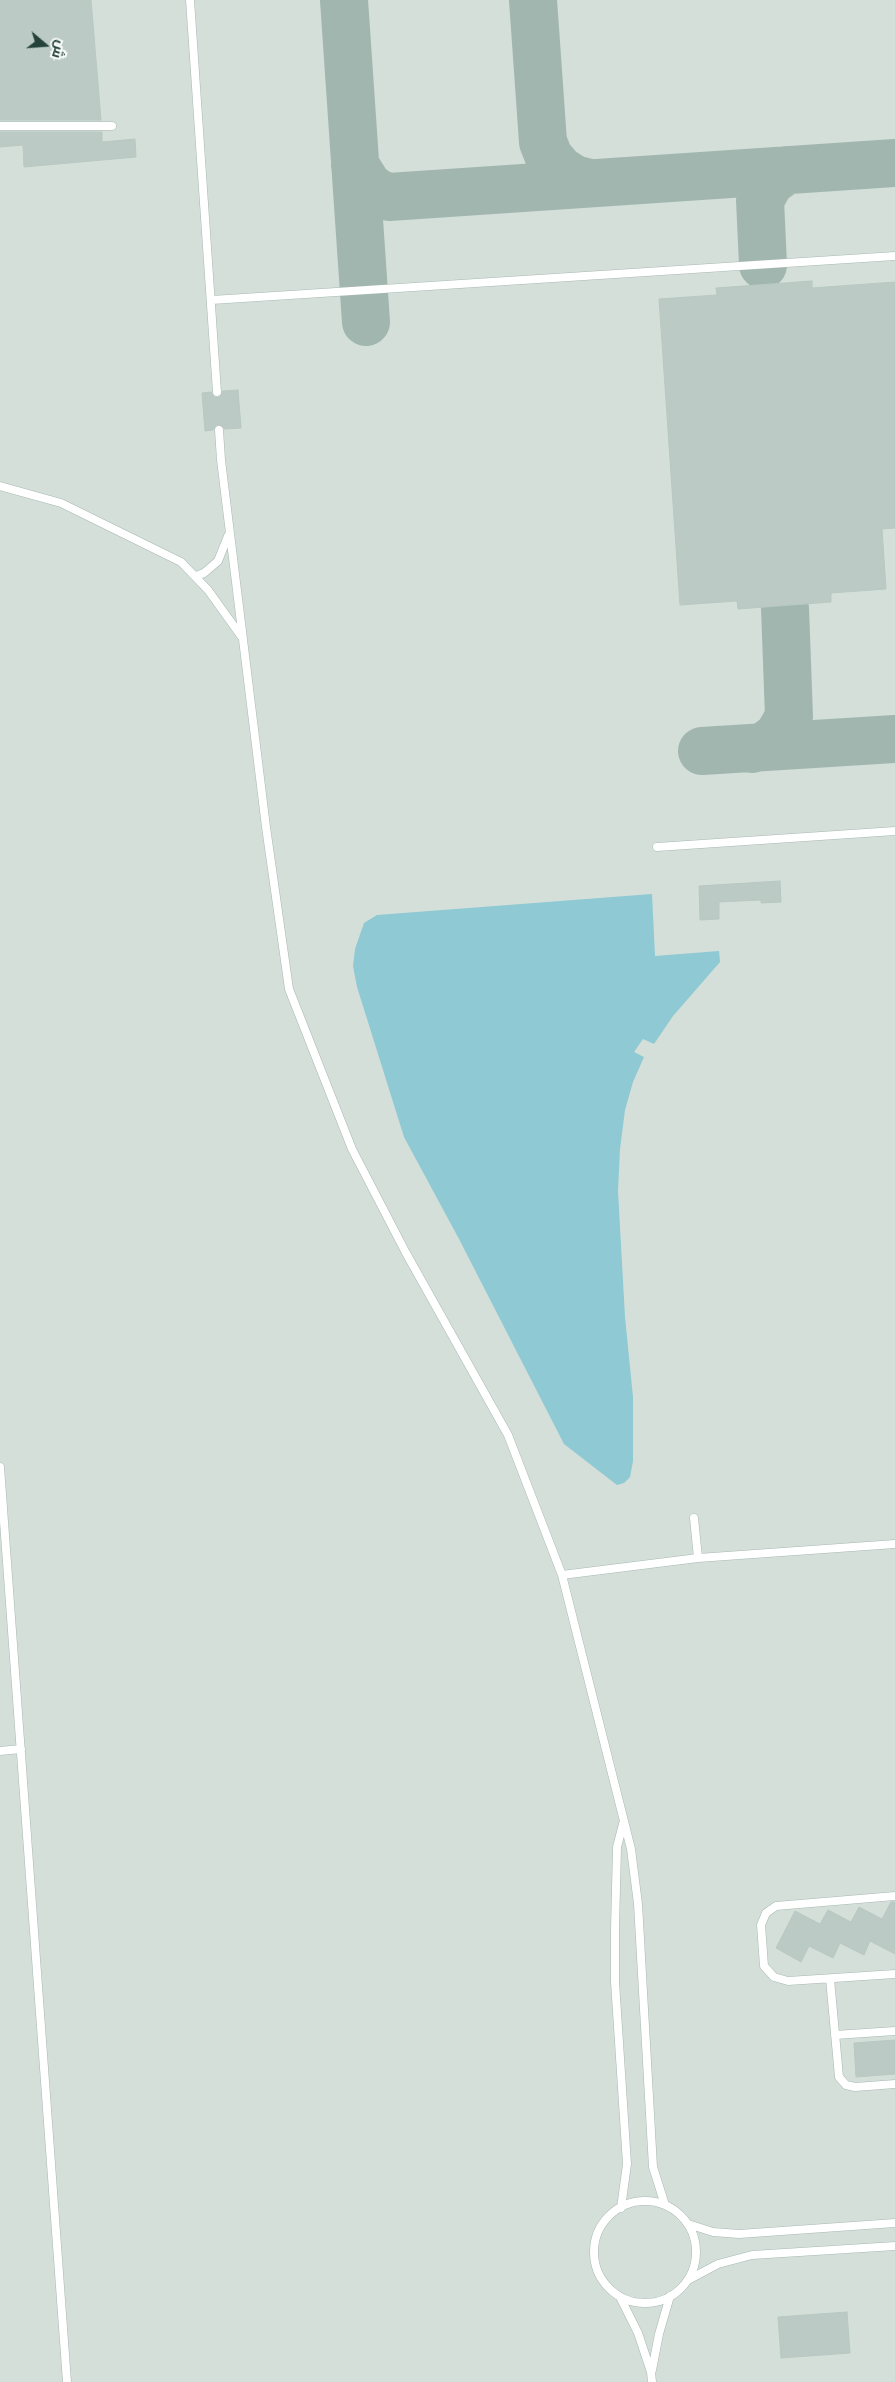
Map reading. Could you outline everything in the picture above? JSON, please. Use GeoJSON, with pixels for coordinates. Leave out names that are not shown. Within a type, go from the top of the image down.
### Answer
{"type":"FeatureCollection","features":[{"type":"Feature","properties":{"kind":"lane"},"geometry":{"type":"LineString","coordinates":[[190,0],[217,392]]}},
{"type":"Feature","properties":{"kind":"lane"},"geometry":{"type":"LineString","coordinates":[[0,126],[112,126]]}},
{"type":"Feature","properties":{"kind":"lane"},"geometry":{"type":"LineString","coordinates":[[212,300],[895,256]]}},
{"type":"Feature","properties":{"kind":"lane"},"geometry":{"type":"LineString","coordinates":[[219,430],[243,640],[290,989],[352,1149],[406,1253],[508,1435],[562,1575],[623,1822],[632,1849],[636,1876],[653,2167],[665,2205]]}},
{"type":"Feature","properties":{"kind":"lane"},"geometry":{"type":"LineString","coordinates":[[0,486],[61,502],[180,562],[196,576],[221,606],[243,640]]}},
{"type":"Feature","properties":{"kind":"lane"},"geometry":{"type":"LineString","coordinates":[[196,576],[204,573],[218,561],[225,547],[229,529]]}},
{"type":"Feature","properties":{"kind":"lane"},"geometry":{"type":"LineString","coordinates":[[658,847],[895,831]]}},
{"type":"Feature","properties":{"kind":"lane"},"geometry":{"type":"LineString","coordinates":[[0,1466],[67,2382]]}},
{"type":"Feature","properties":{"kind":"lane"},"geometry":{"type":"LineString","coordinates":[[694,1518],[698,1558]]}},
{"type":"Feature","properties":{"kind":"lane"},"geometry":{"type":"LineString","coordinates":[[562,1575],[698,1558],[895,1544]]}},
{"type":"Feature","properties":{"kind":"lane"},"geometry":{"type":"LineString","coordinates":[[0,1751],[21,1749]]}},
{"type":"Feature","properties":{"kind":"lane"},"geometry":{"type":"LineString","coordinates":[[621,2208],[627,2164],[617,2020],[615,1938],[617,1847],[623,1822]]}},
{"type":"Feature","properties":{"kind":"lane"},"geometry":{"type":"LineString","coordinates":[[895,1896],[782,1905],[770,1909],[766,1913],[761,1925],[764,1966],[768,1973],[781,1980],[895,1974]]}},
{"type":"Feature","properties":{"kind":"lane"},"geometry":{"type":"LineString","coordinates":[[830,1978],[839,2078],[842,2082],[855,2087],[895,2084]]}},
{"type":"Feature","properties":{"kind":"lane"},"geometry":{"type":"LineString","coordinates":[[835,2035],[895,2031]]}},
{"type":"Feature","properties":{"kind":"lane"},"geometry":{"type":"LineString","coordinates":[[652,2382],[651,2372],[638,2334],[620,2297],[604,2282],[596,2263],[594,2252],[598,2236],[605,2222],[621,2208],[642,2201],[665,2205],[674,2210],[688,2224],[694,2238],[695,2263],[687,2281]]}},
{"type":"Feature","properties":{"kind":"lane"},"geometry":{"type":"LineString","coordinates":[[688,2224],[713,2232],[739,2234],[895,2223]]}},
{"type":"Feature","properties":{"kind":"lane"},"geometry":{"type":"LineString","coordinates":[[620,2297],[640,2303],[651,2303],[670,2296],[687,2281],[718,2264],[752,2255],[895,2246]]}},
{"type":"Feature","properties":{"kind":"lane"},"geometry":{"type":"LineString","coordinates":[[651,2372],[670,2296]]}},
{"type":"Feature","properties":{"kind":"shaded area"},"geometry":{"type":"Polygon","coordinates":[[[0,0],[895,0],[895,2382],[0,2382],[0,0]]]}},
{"type":"Feature","properties":{"kind":"water"},"geometry":{"type":"Polygon","coordinates":[[[652,894],[655,956],[719,951],[720,962],[673,1016],[654,1044],[643,1039],[634,1052],[644,1057],[633,1082],[625,1110],[620,1149],[618,1191],[625,1317],[633,1397],[633,1461],[630,1477],[624,1483],[617,1485],[564,1444],[459,1239],[404,1137],[357,987],[353,966],[355,949],[364,923],[377,915],[652,894]]]}},
{"type":"Feature","properties":{"kind":"building"},"geometry":{"type":"Polygon","coordinates":[[[0,0],[91,0],[101,120],[0,120],[0,0]]]}},
{"type":"Feature","properties":{"kind":"building"},"geometry":{"type":"Polygon","coordinates":[[[0,132],[102,132],[102,142],[135,139],[136,157],[24,167],[23,145],[0,147],[0,132]]]}},
{"type":"Feature","properties":{"kind":"building"},"geometry":{"type":"Polygon","coordinates":[[[812,281],[812,288],[895,282],[895,528],[882,529],[886,589],[831,593],[831,602],[738,609],[737,601],[680,605],[659,299],[717,295],[716,288],[812,281]]]}},
{"type":"Feature","properties":{"kind":"building"},"geometry":{"type":"Polygon","coordinates":[[[238,390],[241,428],[225,429],[218,424],[213,430],[205,431],[202,393],[211,392],[214,397],[218,398],[223,391],[238,390]]]}},
{"type":"Feature","properties":{"kind":"building"},"geometry":{"type":"Polygon","coordinates":[[[780,881],[781,902],[761,903],[761,900],[719,902],[719,919],[700,920],[699,886],[780,881]]]}},
{"type":"Feature","properties":{"kind":"building"},"geometry":{"type":"Polygon","coordinates":[[[891,1902],[895,1902],[895,1954],[870,1941],[864,1955],[840,1943],[833,1958],[809,1946],[801,1962],[776,1948],[795,1911],[820,1924],[828,1910],[851,1922],[859,1907],[882,1919],[891,1902]]]}},
{"type":"Feature","properties":{"kind":"building"},"geometry":{"type":"Polygon","coordinates":[[[895,2040],[895,2074],[856,2077],[854,2043],[895,2040]]]}},
{"type":"Feature","properties":{"kind":"building"},"geometry":{"type":"Polygon","coordinates":[[[847,2312],[850,2353],[781,2358],[778,2317],[847,2312]]]}},
{"type":"Feature","properties":{"kind":"taxiway"},"geometry":{"type":"LineString","coordinates":[[344,0],[366,322]]}},
{"type":"Feature","properties":{"kind":"taxiway"},"geometry":{"type":"LineString","coordinates":[[533,0],[543,142],[549,157],[560,170],[574,179],[590,183]]}},
{"type":"Feature","properties":{"kind":"taxiway"},"geometry":{"type":"LineString","coordinates":[[355,165],[368,186],[378,193],[389,197],[895,163]]}},
{"type":"Feature","properties":{"kind":"taxiway"},"geometry":{"type":"LineString","coordinates":[[763,265],[760,200],[770,182],[787,170]]}},
{"type":"Feature","properties":{"kind":"taxiway"},"geometry":{"type":"LineString","coordinates":[[752,749],[766,745],[778,736],[789,717],[785,608]]}},
{"type":"Feature","properties":{"kind":"taxiway"},"geometry":{"type":"LineString","coordinates":[[702,751],[895,739]]}}]}
